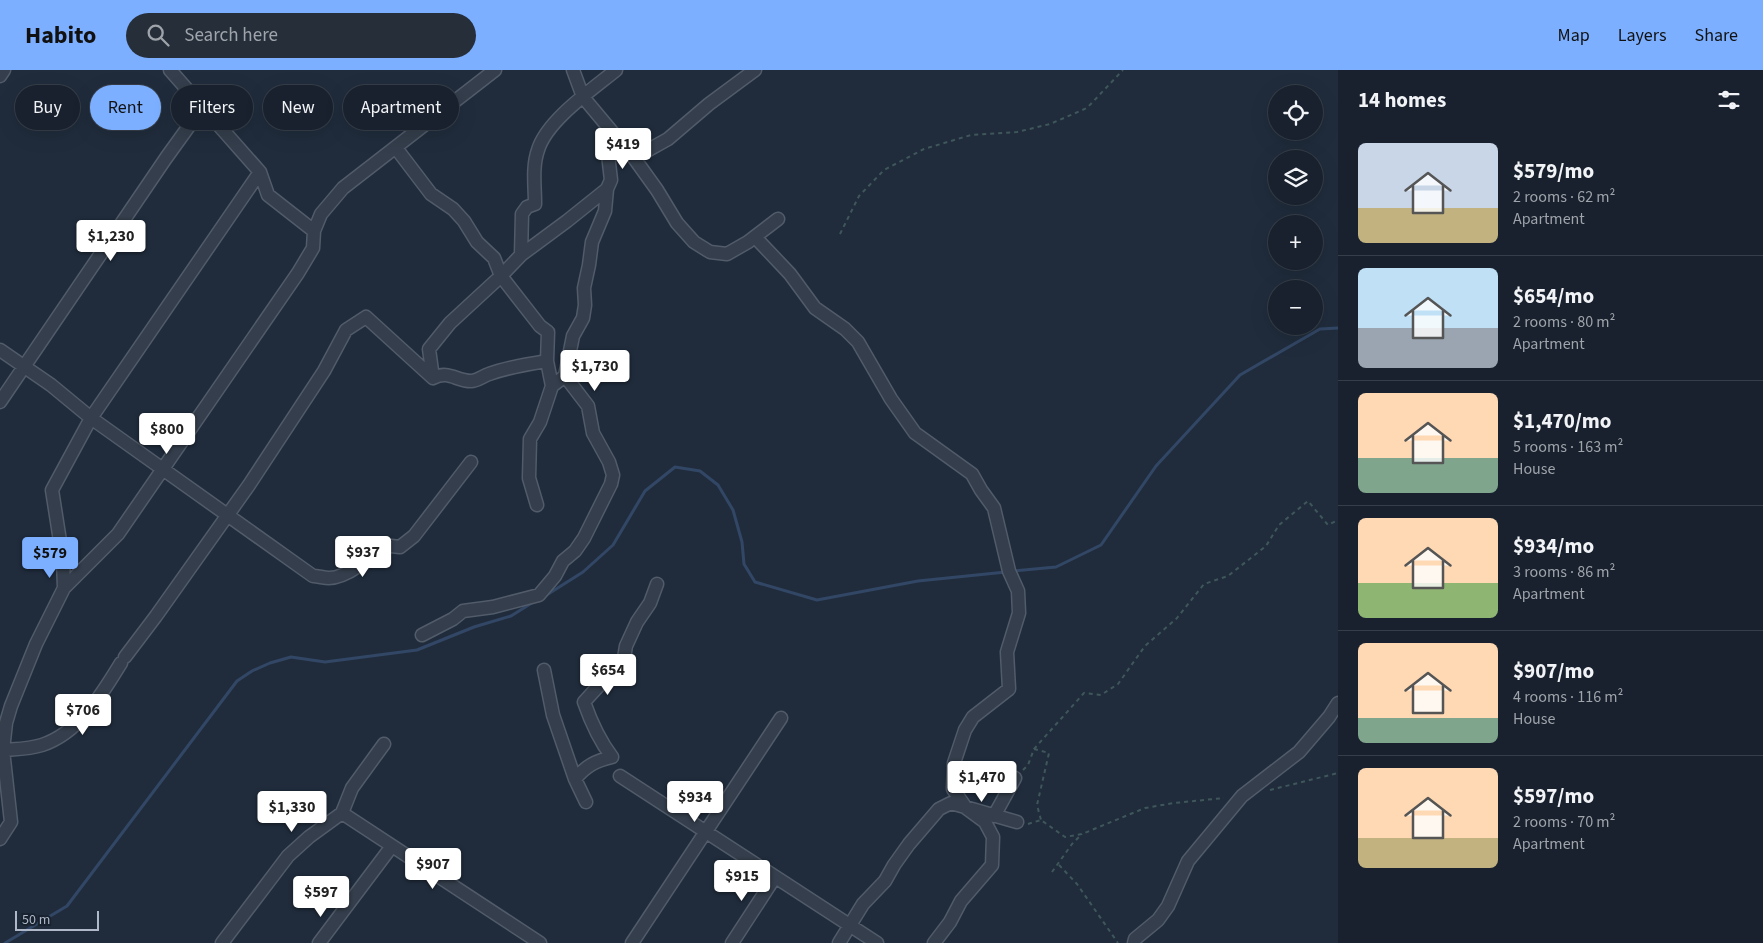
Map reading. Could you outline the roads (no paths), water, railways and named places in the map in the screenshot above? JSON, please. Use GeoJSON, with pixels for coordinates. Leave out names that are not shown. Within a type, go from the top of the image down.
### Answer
{"type":"FeatureCollection","features":[{"type":"Feature","properties":{"kind":"street"},"geometry":{"type":"LineString","coordinates":[[0,76],[4,70]]}},
{"type":"Feature","properties":{"kind":"street"},"geometry":{"type":"LineString","coordinates":[[170,70],[183,85]]}},
{"type":"Feature","properties":{"kind":"street"},"geometry":{"type":"LineString","coordinates":[[0,838],[11,822],[2,752],[6,723],[36,644],[64,588],[118,534],[298,273],[314,248],[314,231],[321,214],[343,188],[496,70]]}},
{"type":"Feature","properties":{"kind":"street"},"geometry":{"type":"LineString","coordinates":[[573,70],[583,97],[634,158],[657,190],[677,223],[694,242],[710,252],[727,254],[748,242],[778,219]]}},
{"type":"Feature","properties":{"kind":"street"},"geometry":{"type":"LineString","coordinates":[[521,255],[522,214],[528,207],[535,204],[535,166],[538,148],[556,121],[616,70]]}},
{"type":"Feature","properties":{"kind":"street"},"geometry":{"type":"LineString","coordinates":[[634,158],[668,139],[709,104],[755,70]]}},
{"type":"Feature","properties":{"kind":"street"},"geometry":{"type":"LineString","coordinates":[[0,402],[186,130]]}},
{"type":"Feature","properties":{"kind":"street"},"geometry":{"type":"LineString","coordinates":[[222,130],[260,172],[268,195],[314,231]]}},
{"type":"Feature","properties":{"kind":"street"},"geometry":{"type":"LineString","coordinates":[[552,386],[565,376],[573,336],[583,318],[585,305],[584,288],[592,242],[605,211],[607,188],[611,180],[607,146],[616,137]]}},
{"type":"Feature","properties":{"kind":"street"},"geometry":{"type":"LineString","coordinates":[[396,148],[432,194],[464,221],[477,242],[494,258],[502,276],[540,326],[548,332],[547,361],[552,386],[540,422],[530,439],[529,478],[537,505]]}},
{"type":"Feature","properties":{"kind":"street"},"geometry":{"type":"LineString","coordinates":[[64,588],[63,560],[52,490],[91,418],[260,172]]}},
{"type":"Feature","properties":{"kind":"street"},"geometry":{"type":"LineString","coordinates":[[433,378],[429,349],[450,323],[502,276],[521,255],[607,188]]}},
{"type":"Feature","properties":{"kind":"street"},"geometry":{"type":"LineString","coordinates":[[755,237],[790,274],[815,308],[845,329],[858,342],[890,399],[915,433],[972,474],[994,508],[1009,571],[1018,590],[1019,613],[1007,652],[1009,689],[987,704],[973,717],[965,730],[954,763],[953,789],[966,808],[985,822],[993,837],[992,865],[961,901],[950,922],[934,943]]}},
{"type":"Feature","properties":{"kind":"street"},"geometry":{"type":"LineString","coordinates":[[2,752],[41,745],[56,738],[77,724],[104,692],[123,660],[228,514],[324,371],[346,330],[366,317],[433,378]]}},
{"type":"Feature","properties":{"kind":"street"},"geometry":{"type":"LineString","coordinates":[[0,350],[51,385],[91,418],[313,576],[329,578],[342,575],[373,556],[382,545],[400,547],[414,536],[471,462]]}},
{"type":"Feature","properties":{"kind":"street"},"geometry":{"type":"LineString","coordinates":[[433,378],[440,375],[449,375],[473,381],[489,374],[522,365],[547,361]]}},
{"type":"Feature","properties":{"kind":"street"},"geometry":{"type":"LineString","coordinates":[[422,634],[453,619],[463,611],[493,607],[539,595],[555,576],[563,562],[584,538],[611,484],[613,475],[609,462],[593,433],[588,406],[565,376]]}},
{"type":"Feature","properties":{"kind":"street"},"geometry":{"type":"LineString","coordinates":[[575,779],[596,760],[612,757],[601,743],[584,702],[624,658],[626,646],[636,622],[650,603],[657,584]]}},
{"type":"Feature","properties":{"kind":"street"},"geometry":{"type":"LineString","coordinates":[[544,670],[553,715],[575,779],[586,802]]}},
{"type":"Feature","properties":{"kind":"street"},"geometry":{"type":"LineString","coordinates":[[1134,943],[1135,939],[1158,920],[1168,906],[1188,861],[1242,796],[1299,752],[1329,717],[1338,703]]}},
{"type":"Feature","properties":{"kind":"street"},"geometry":{"type":"LineString","coordinates":[[632,943],[781,718]]}},
{"type":"Feature","properties":{"kind":"street"},"geometry":{"type":"LineString","coordinates":[[226,941],[288,856],[309,837],[342,813],[352,788],[384,744]]}},
{"type":"Feature","properties":{"kind":"street"},"geometry":{"type":"LineString","coordinates":[[620,776],[877,943]]}},
{"type":"Feature","properties":{"kind":"street"},"geometry":{"type":"LineString","coordinates":[[994,816],[1015,778]]}},
{"type":"Feature","properties":{"kind":"street"},"geometry":{"type":"LineString","coordinates":[[839,943],[863,904],[885,881],[909,844],[940,810],[951,803],[1017,822]]}},
{"type":"Feature","properties":{"kind":"street"},"geometry":{"type":"LineString","coordinates":[[342,813],[532,941]]}},
{"type":"Feature","properties":{"kind":"street"},"geometry":{"type":"LineString","coordinates":[[319,943],[392,846]]}},
{"type":"Feature","properties":{"kind":"street"},"geometry":{"type":"LineString","coordinates":[[732,943],[775,876]]}},
{"type":"Feature","properties":{"kind":"waterway"},"geometry":{"type":"LineString","coordinates":[[1012,571],[1056,567],[1101,545],[1156,466],[1240,375],[1320,329],[1338,328]]}},
{"type":"Feature","properties":{"kind":"waterway"},"geometry":{"type":"LineString","coordinates":[[545,596],[583,572],[613,545],[645,491],[675,467],[700,471],[718,485],[733,510],[742,542],[744,564],[755,582],[817,600],[918,581],[1006,572]]}},
{"type":"Feature","properties":{"kind":"waterway"},"geometry":{"type":"LineString","coordinates":[[5,943],[67,906],[237,681],[252,671],[291,657],[325,662],[417,650],[474,627],[511,616],[535,601]]}}]}
